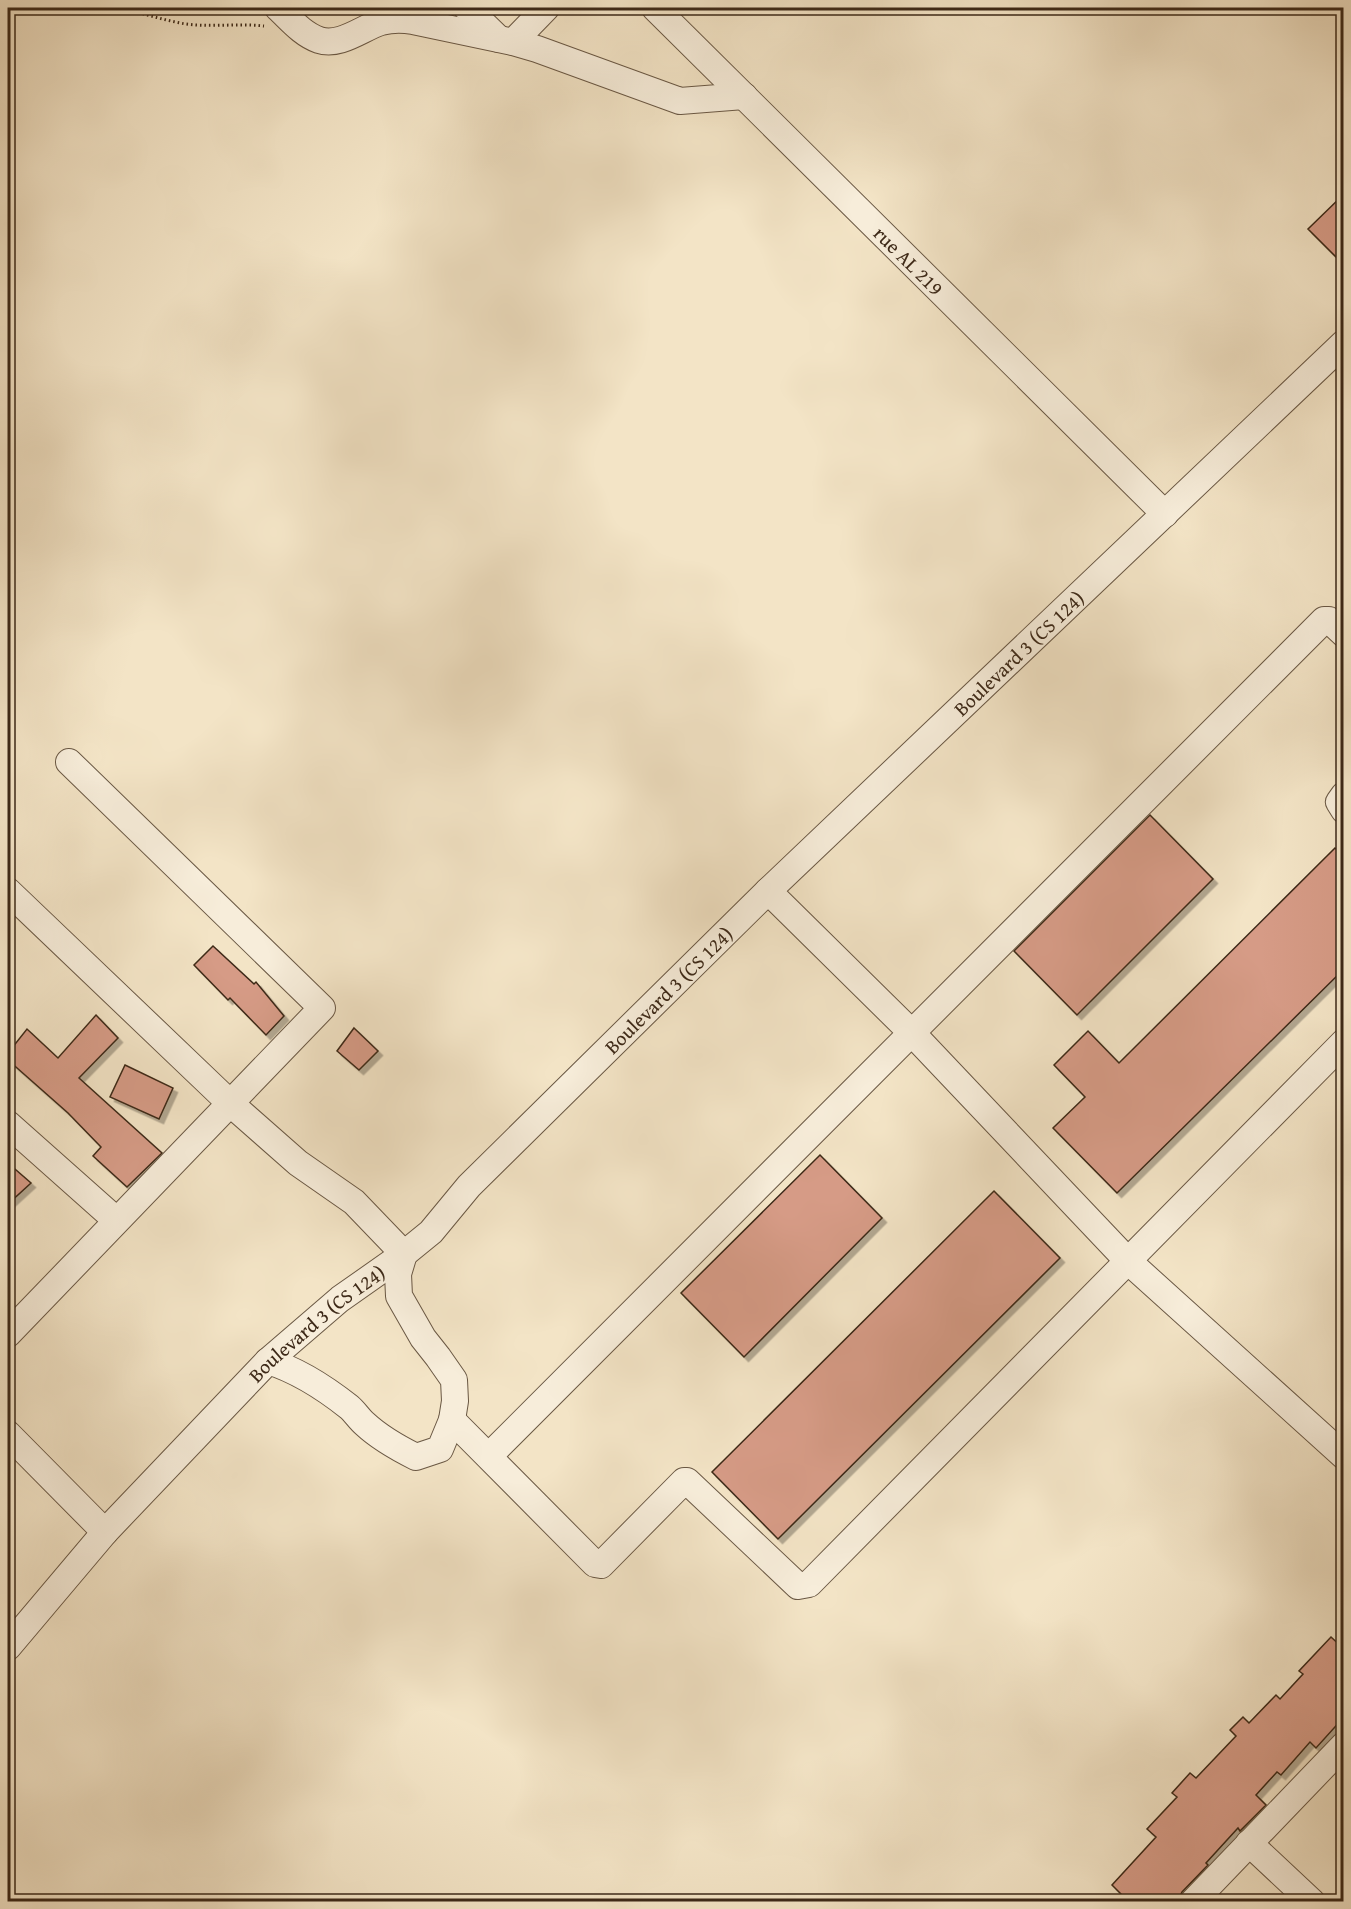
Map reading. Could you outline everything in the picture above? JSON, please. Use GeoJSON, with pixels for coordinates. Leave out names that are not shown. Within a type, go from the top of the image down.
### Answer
{"type":"FeatureCollection","features":[{"type":"Feature","properties":{"kind":"street"},"geometry":{"type":"LineString","coordinates":[[278,8],[301,30],[319,40],[341,39],[379,23],[397,19],[506,40],[680,100],[744,96]]}},
{"type":"Feature","properties":{"kind":"street"},"geometry":{"type":"LineString","coordinates":[[466,8],[506,40]]}},
{"type":"Feature","properties":{"kind":"street"},"geometry":{"type":"LineString","coordinates":[[506,40],[546,8]]}},
{"type":"Feature","properties":{"kind":"street","name":"rue AL 219"},"geometry":{"type":"LineString","coordinates":[[655,8],[1165,514]]}},
{"type":"Feature","properties":{"kind":"street","name":"Boulevard 3 (CS 124)"},"geometry":{"type":"LineString","coordinates":[[8,1647],[105,1532],[268,1361],[340,1299],[431,1232],[469,1186],[768,891],[1344,343]]}},
{"type":"Feature","properties":{"kind":"street"},"geometry":{"type":"LineString","coordinates":[[489,1456],[1324,620],[1329,620],[1344,634]]}},
{"type":"Feature","properties":{"kind":"street"},"geometry":{"type":"LineString","coordinates":[[8,1334],[322,1008],[69,762]]}},
{"type":"Feature","properties":{"kind":"street"},"geometry":{"type":"LineString","coordinates":[[1344,795],[1339,802],[1344,810]]}},
{"type":"Feature","properties":{"kind":"street"},"geometry":{"type":"LineString","coordinates":[[8,891],[231,1104],[298,1162],[354,1202],[404,1254],[398,1274],[399,1296],[423,1338],[454,1380],[455,1401],[452,1420],[440,1449],[416,1457],[391,1444],[364,1424],[350,1408],[318,1386],[287,1367],[268,1361]]}},
{"type":"Feature","properties":{"kind":"street"},"geometry":{"type":"LineString","coordinates":[[768,891],[911,1032],[1128,1261],[1344,1456]]}},
{"type":"Feature","properties":{"kind":"street"},"geometry":{"type":"LineString","coordinates":[[452,1420],[595,1563],[601,1564],[684,1481],[687,1481],[798,1586],[809,1584],[1344,1042]]}},
{"type":"Feature","properties":{"kind":"street"},"geometry":{"type":"LineString","coordinates":[[8,1124],[116,1220]]}},
{"type":"Feature","properties":{"kind":"street"},"geometry":{"type":"LineString","coordinates":[[8,1434],[105,1532]]}},
{"type":"Feature","properties":{"kind":"street"},"geometry":{"type":"LineString","coordinates":[[1193,1902],[1344,1745]]}},
{"type":"Feature","properties":{"kind":"street"},"geometry":{"type":"LineString","coordinates":[[1249,1843],[1312,1902]]}},
{"type":"Feature","properties":{"kind":"path"},"geometry":{"type":"LineString","coordinates":[[121,8],[181,23],[237,24],[301,30]]}},
{"type":"Feature","properties":{"kind":"building"},"geometry":{"type":"Polygon","coordinates":[[[1344,194],[1344,265],[1308,229],[1344,194]]]}},
{"type":"Feature","properties":{"kind":"building"},"geometry":{"type":"Polygon","coordinates":[[[1150,815],[1213,879],[1077,1015],[1014,951],[1150,815]]]}},
{"type":"Feature","properties":{"kind":"building"},"geometry":{"type":"Polygon","coordinates":[[[1335,848],[1344,856],[1344,969],[1117,1193],[1053,1128],[1085,1097],[1054,1065],[1088,1031],[1119,1063],[1335,848]]]}},
{"type":"Feature","properties":{"kind":"building"},"geometry":{"type":"Polygon","coordinates":[[[213,946],[254,984],[256,982],[284,1016],[266,1035],[194,965],[213,946]]]}},
{"type":"Feature","properties":{"kind":"building"},"geometry":{"type":"Polygon","coordinates":[[[96,1015],[118,1038],[79,1078],[162,1153],[127,1187],[93,1156],[101,1147],[68,1113],[8,1060],[8,1053],[27,1029],[58,1058],[96,1015]]]}},
{"type":"Feature","properties":{"kind":"building"},"geometry":{"type":"Polygon","coordinates":[[[354,1028],[378,1051],[359,1070],[337,1051],[354,1028]]]}},
{"type":"Feature","properties":{"kind":"building"},"geometry":{"type":"Polygon","coordinates":[[[125,1065],[173,1088],[159,1119],[110,1097],[125,1065]]]}},
{"type":"Feature","properties":{"kind":"building"},"geometry":{"type":"Polygon","coordinates":[[[820,1155],[882,1218],[744,1357],[681,1293],[820,1155]]]}},
{"type":"Feature","properties":{"kind":"building"},"geometry":{"type":"Polygon","coordinates":[[[8,1163],[31,1183],[8,1204],[8,1163]]]}},
{"type":"Feature","properties":{"kind":"building"},"geometry":{"type":"Polygon","coordinates":[[[994,1191],[1060,1258],[778,1539],[712,1472],[994,1191]]]}},
{"type":"Feature","properties":{"kind":"building"},"geometry":{"type":"Polygon","coordinates":[[[1331,1637],[1344,1649],[1344,1717],[1316,1748],[1310,1742],[1281,1775],[1277,1772],[1256,1795],[1266,1805],[1240,1831],[1238,1828],[1182,1892],[1177,1902],[1129,1902],[1112,1885],[1156,1837],[1147,1829],[1177,1797],[1172,1793],[1190,1773],[1196,1778],[1236,1736],[1230,1730],[1243,1717],[1249,1723],[1276,1695],[1280,1699],[1303,1674],[1299,1671],[1331,1637]]]}}]}
